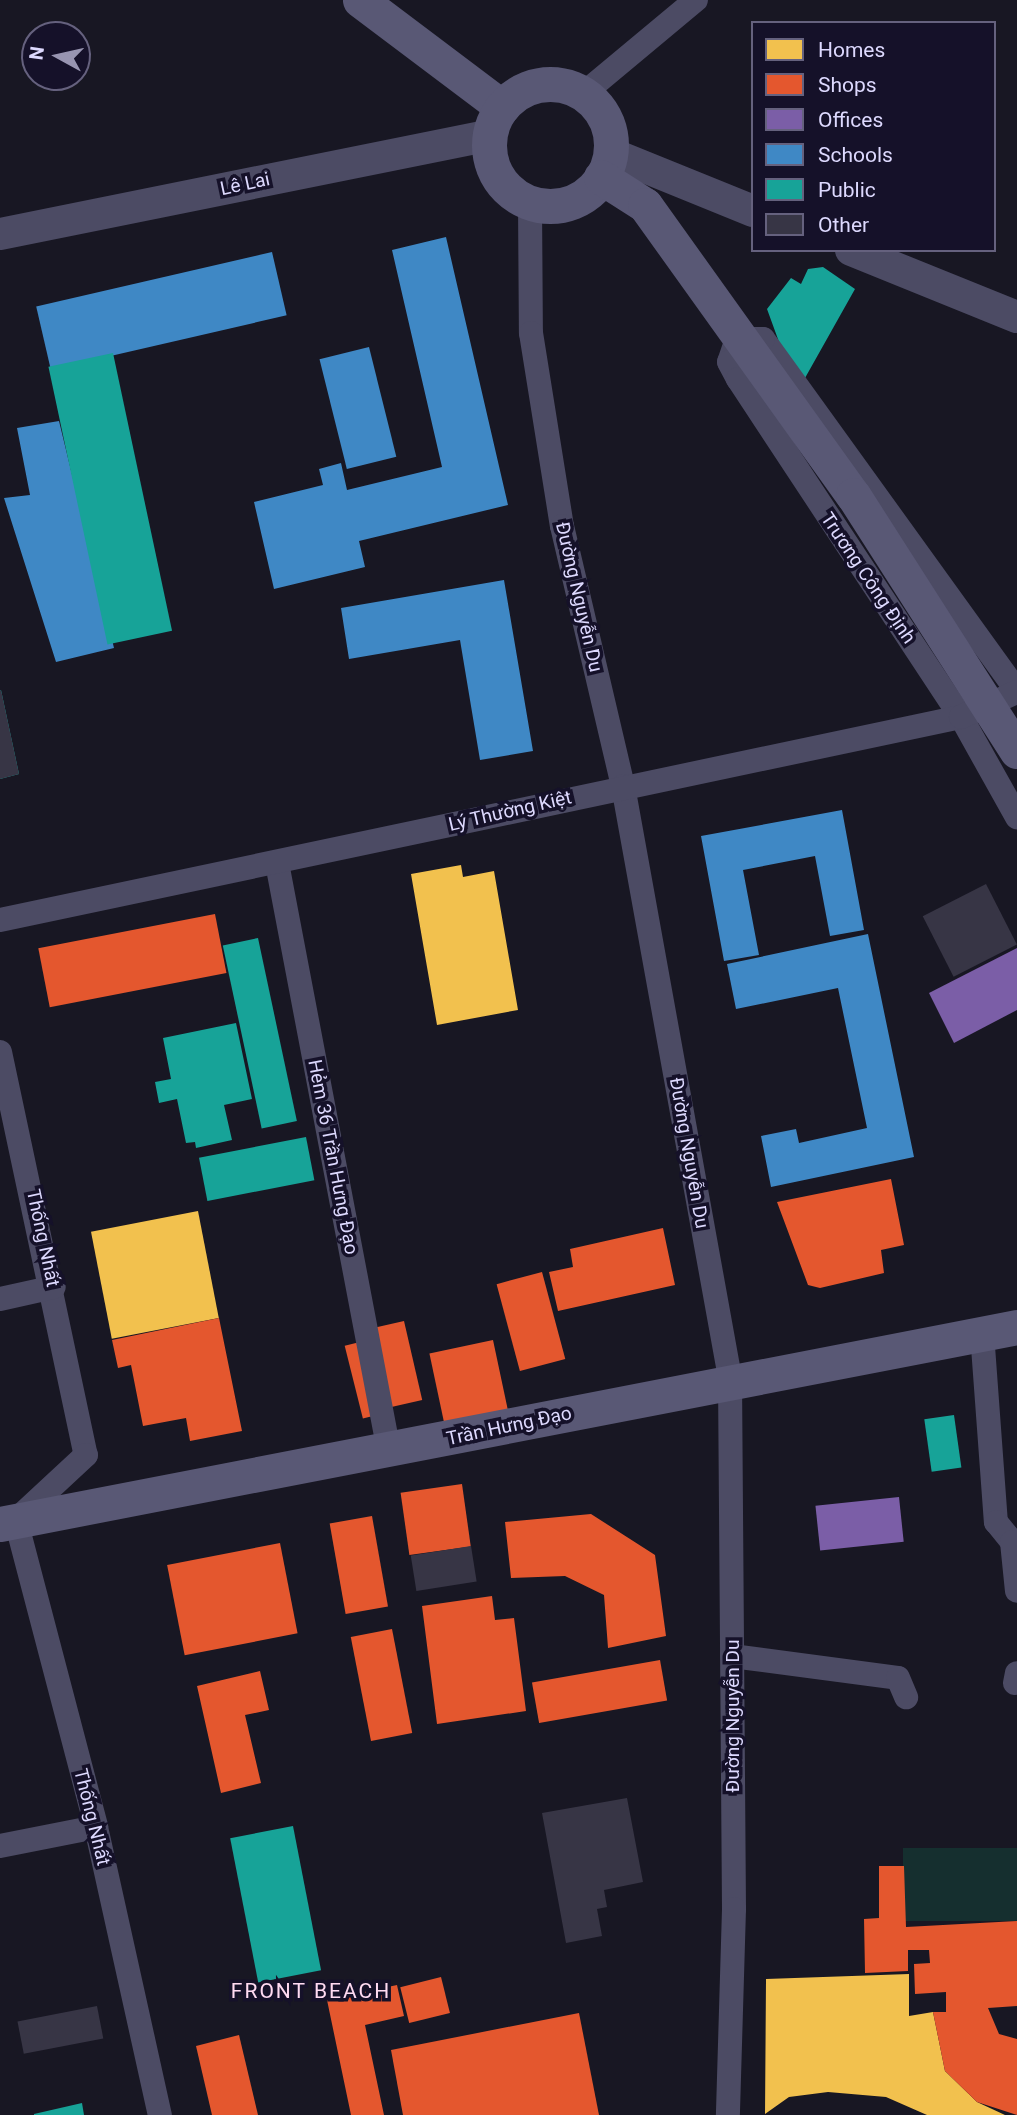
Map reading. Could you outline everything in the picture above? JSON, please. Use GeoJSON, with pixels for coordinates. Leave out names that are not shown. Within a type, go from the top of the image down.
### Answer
{"type":"FeatureCollection","features":[{"type":"Feature","properties":{"kind":"main road"},"geometry":{"type":"LineString","coordinates":[[360,0],[496,121],[502,183],[530,203],[562,205],[606,165],[608,126],[583,94],[540,84],[496,121]]}},
{"type":"Feature","properties":{"kind":"main road","name":"Trương Công Định"},"geometry":{"type":"LineString","coordinates":[[606,165],[645,205],[737,339],[997,702],[1017,751]]}},
{"type":"Feature","properties":{"kind":"main road","name":"Trần Hưng Đạo"},"geometry":{"type":"LineString","coordinates":[[5,1520],[389,1451],[730,1378],[1017,1327]]}},
{"type":"Feature","properties":{"kind":"street"},"geometry":{"type":"LineString","coordinates":[[583,94],[696,0]]}},
{"type":"Feature","properties":{"kind":"street","name":"Lê Lai"},"geometry":{"type":"LineString","coordinates":[[0,234],[496,121]]}},
{"type":"Feature","properties":{"kind":"street"},"geometry":{"type":"LineString","coordinates":[[606,165],[751,210]]}},
{"type":"Feature","properties":{"kind":"street","name":"Đường Nguyễn Du"},"geometry":{"type":"LineString","coordinates":[[530,203],[531,333],[562,526],[623,786],[730,1378],[732,1656],[728,2115]]}},
{"type":"Feature","properties":{"kind":"street"},"geometry":{"type":"LineString","coordinates":[[856,252],[1017,317]]}},
{"type":"Feature","properties":{"kind":"street","name":"Lý Thường Kiệt"},"geometry":{"type":"LineString","coordinates":[[0,920],[277,863],[997,702]]}},
{"type":"Feature","properties":{"kind":"street","name":"Trương Công Định"},"geometry":{"type":"LineString","coordinates":[[997,702],[1017,817]]}},
{"type":"Feature","properties":{"kind":"street","name":"Hẻm 36 Trần Hưng Đạo"},"geometry":{"type":"LineString","coordinates":[[277,863],[389,1451]]}},
{"type":"Feature","properties":{"kind":"street","name":"Thống Nhất"},"geometry":{"type":"LineString","coordinates":[[0,1052],[54,1287],[86,1455],[5,1520],[96,1826],[160,2115]]}},
{"type":"Feature","properties":{"kind":"street"},"geometry":{"type":"LineString","coordinates":[[0,1299],[54,1287]]}},
{"type":"Feature","properties":{"kind":"street"},"geometry":{"type":"LineString","coordinates":[[982,1333],[996,1522],[1012,1542],[1017,1591]]}},
{"type":"Feature","properties":{"kind":"street"},"geometry":{"type":"LineString","coordinates":[[732,1656],[898,1678],[906,1697]]}},
{"type":"Feature","properties":{"kind":"street"},"geometry":{"type":"LineString","coordinates":[[0,1846],[96,1826]]}},
{"type":"Feature","properties":{"kind":"green space"},"geometry":{"type":"Polygon","coordinates":[[[903,1848],[1017,1848],[1017,1921],[903,1921],[903,1848]]]}},
{"type":"Feature","properties":{"kind":"building: Homes"},"geometry":{"type":"Polygon","coordinates":[[[461,865],[463,877],[494,871],[518,1010],[437,1025],[411,874],[461,865]]]}},
{"type":"Feature","properties":{"kind":"building: Homes"},"geometry":{"type":"Polygon","coordinates":[[[198,1211],[219,1318],[112,1339],[91,1232],[198,1211]]]}},
{"type":"Feature","properties":{"kind":"building: Homes"},"geometry":{"type":"Polygon","coordinates":[[[909,1974],[909,2016],[933,2012],[945,2071],[977,2102],[1005,2115],[927,2115],[886,2097],[828,2092],[789,2097],[765,2114],[766,1979],[909,1974]]]}},
{"type":"Feature","properties":{"kind":"building: Shops"},"geometry":{"type":"Polygon","coordinates":[[[215,914],[226,973],[50,1007],[38,948],[215,914]]]}},
{"type":"Feature","properties":{"kind":"building: Shops"},"geometry":{"type":"Polygon","coordinates":[[[891,1179],[904,1245],[881,1250],[884,1273],[820,1288],[808,1285],[777,1202],[891,1179]]]}},
{"type":"Feature","properties":{"kind":"building: Shops"},"geometry":{"type":"Polygon","coordinates":[[[663,1228],[675,1285],[558,1311],[549,1272],[573,1267],[570,1249],[663,1228]]]}},
{"type":"Feature","properties":{"kind":"building: Shops"},"geometry":{"type":"Polygon","coordinates":[[[542,1272],[565,1359],[520,1371],[497,1284],[542,1272]]]}},
{"type":"Feature","properties":{"kind":"building: Shops"},"geometry":{"type":"Polygon","coordinates":[[[219,1318],[242,1431],[190,1441],[186,1418],[143,1426],[131,1365],[118,1368],[112,1340],[219,1318]]]}},
{"type":"Feature","properties":{"kind":"building: Shops"},"geometry":{"type":"Polygon","coordinates":[[[404,1321],[422,1400],[388,1408],[370,1329],[404,1321]]]}},
{"type":"Feature","properties":{"kind":"building: Shops"},"geometry":{"type":"Polygon","coordinates":[[[368,1340],[386,1413],[363,1419],[345,1346],[368,1340]]]}},
{"type":"Feature","properties":{"kind":"building: Shops"},"geometry":{"type":"Polygon","coordinates":[[[493,1340],[508,1411],[445,1425],[429,1354],[493,1340]]]}},
{"type":"Feature","properties":{"kind":"building: Shops"},"geometry":{"type":"Polygon","coordinates":[[[462,1484],[471,1546],[409,1555],[401,1493],[462,1484]]]}},
{"type":"Feature","properties":{"kind":"building: Shops"},"geometry":{"type":"Polygon","coordinates":[[[591,1514],[655,1555],[666,1636],[608,1648],[604,1595],[565,1576],[511,1578],[505,1522],[591,1514]]]}},
{"type":"Feature","properties":{"kind":"building: Shops"},"geometry":{"type":"Polygon","coordinates":[[[372,1516],[388,1607],[346,1614],[330,1523],[372,1516]]]}},
{"type":"Feature","properties":{"kind":"building: Shops"},"geometry":{"type":"Polygon","coordinates":[[[280,1543],[298,1633],[185,1655],[167,1565],[280,1543]]]}},
{"type":"Feature","properties":{"kind":"building: Shops"},"geometry":{"type":"Polygon","coordinates":[[[492,1596],[495,1620],[514,1618],[526,1711],[437,1724],[422,1606],[492,1596]]]}},
{"type":"Feature","properties":{"kind":"building: Shops"},"geometry":{"type":"Polygon","coordinates":[[[392,1629],[412,1733],[371,1741],[351,1637],[392,1629]]]}},
{"type":"Feature","properties":{"kind":"building: Shops"},"geometry":{"type":"Polygon","coordinates":[[[660,1660],[667,1700],[539,1723],[532,1683],[660,1660]]]}},
{"type":"Feature","properties":{"kind":"building: Shops"},"geometry":{"type":"Polygon","coordinates":[[[260,1671],[269,1710],[245,1715],[261,1783],[221,1793],[197,1686],[260,1671]]]}},
{"type":"Feature","properties":{"kind":"building: Shops"},"geometry":{"type":"Polygon","coordinates":[[[879,1866],[904,1866],[906,1927],[1017,1921],[1017,2006],[988,2008],[999,2034],[1017,2039],[1017,2115],[977,2102],[945,2071],[933,2012],[946,2012],[946,1992],[915,1994],[914,1964],[930,1963],[929,1950],[908,1950],[908,1971],[865,1973],[864,1919],[879,1918],[879,1866]]]}},
{"type":"Feature","properties":{"kind":"building: Shops"},"geometry":{"type":"Polygon","coordinates":[[[441,1977],[450,2013],[409,2023],[400,1987],[441,1977]]]}},
{"type":"Feature","properties":{"kind":"building: Shops"},"geometry":{"type":"Polygon","coordinates":[[[397,1985],[404,2016],[365,2025],[384,2115],[351,2115],[327,2000],[397,1985]]]}},
{"type":"Feature","properties":{"kind":"building: Shops"},"geometry":{"type":"Polygon","coordinates":[[[579,2013],[599,2115],[403,2115],[391,2050],[579,2013]]]}},
{"type":"Feature","properties":{"kind":"building: Shops"},"geometry":{"type":"Polygon","coordinates":[[[239,2035],[258,2115],[212,2115],[196,2046],[239,2035]]]}},
{"type":"Feature","properties":{"kind":"building: Offices"},"geometry":{"type":"Polygon","coordinates":[[[1017,948],[1017,1010],[954,1043],[929,993],[1017,948]]]}},
{"type":"Feature","properties":{"kind":"building: Offices"},"geometry":{"type":"Polygon","coordinates":[[[899,1497],[904,1542],[820,1551],[815,1506],[899,1497]]]}},
{"type":"Feature","properties":{"kind":"building: Schools"},"geometry":{"type":"Polygon","coordinates":[[[446,237],[508,505],[359,541],[365,567],[274,589],[254,502],[323,485],[319,469],[341,463],[347,490],[442,467],[392,250],[446,237]]]}},
{"type":"Feature","properties":{"kind":"building: Schools"},"geometry":{"type":"Polygon","coordinates":[[[272,252],[287,315],[51,370],[36,306],[272,252]]]}},
{"type":"Feature","properties":{"kind":"building: Schools"},"geometry":{"type":"Polygon","coordinates":[[[369,347],[396,457],[347,469],[320,359],[369,347]]]}},
{"type":"Feature","properties":{"kind":"building: Schools"},"geometry":{"type":"Polygon","coordinates":[[[59,421],[114,648],[56,662],[4,498],[30,495],[17,428],[59,421]]]}},
{"type":"Feature","properties":{"kind":"building: Schools"},"geometry":{"type":"Polygon","coordinates":[[[504,580],[533,751],[480,760],[460,640],[349,659],[341,608],[504,580]]]}},
{"type":"Feature","properties":{"kind":"building: Schools"},"geometry":{"type":"Polygon","coordinates":[[[842,810],[864,930],[830,936],[815,856],[743,870],[759,955],[724,961],[701,836],[842,810]]]}},
{"type":"Feature","properties":{"kind":"building: Schools"},"geometry":{"type":"Polygon","coordinates":[[[868,934],[914,1157],[771,1187],[761,1136],[796,1129],[799,1143],[867,1128],[838,988],[736,1009],[727,964],[868,934]]]}},
{"type":"Feature","properties":{"kind":"building: Public"},"geometry":{"type":"Polygon","coordinates":[[[823,267],[855,289],[805,378],[783,353],[767,309],[791,278],[801,284],[808,269],[823,267]]]}},
{"type":"Feature","properties":{"kind":"building: Public"},"geometry":{"type":"Polygon","coordinates":[[[113,353],[172,631],[107,645],[48,367],[113,353]]]}},
{"type":"Feature","properties":{"kind":"building: Public"},"geometry":{"type":"Polygon","coordinates":[[[0,691],[19,774],[0,779],[0,691]]]}},
{"type":"Feature","properties":{"kind":"building: Public"},"geometry":{"type":"Polygon","coordinates":[[[258,938],[297,1121],[262,1128],[223,945],[258,938]]]}},
{"type":"Feature","properties":{"kind":"building: Public"},"geometry":{"type":"Polygon","coordinates":[[[236,1023],[252,1099],[224,1105],[232,1140],[196,1148],[195,1142],[186,1143],[177,1099],[159,1103],[155,1082],[171,1079],[163,1038],[236,1023]]]}},
{"type":"Feature","properties":{"kind":"building: Public"},"geometry":{"type":"Polygon","coordinates":[[[306,1137],[314,1180],[207,1201],[199,1158],[306,1137]]]}},
{"type":"Feature","properties":{"kind":"building: Public"},"geometry":{"type":"Polygon","coordinates":[[[954,1415],[961,1467],[932,1472],[924,1419],[954,1415]]]}},
{"type":"Feature","properties":{"kind":"building: Public"},"geometry":{"type":"Polygon","coordinates":[[[293,1826],[321,1970],[258,1983],[230,1838],[293,1826]]]}},
{"type":"Feature","properties":{"kind":"building: Public"},"geometry":{"type":"Polygon","coordinates":[[[82,2103],[84,2115],[34,2115],[34,2114],[82,2103]]]}},
{"type":"Feature","properties":{"kind":"building: Other"},"geometry":{"type":"Polygon","coordinates":[[[0,691],[19,774],[0,779],[0,691]]]}},
{"type":"Feature","properties":{"kind":"building: Other"},"geometry":{"type":"Polygon","coordinates":[[[986,884],[1017,945],[954,977],[923,916],[986,884]]]}},
{"type":"Feature","properties":{"kind":"building: Other"},"geometry":{"type":"Polygon","coordinates":[[[471,1546],[477,1582],[416,1591],[411,1556],[471,1546]]]}},
{"type":"Feature","properties":{"kind":"building: Other"},"geometry":{"type":"Polygon","coordinates":[[[627,1798],[643,1882],[604,1890],[607,1907],[597,1909],[602,1936],[566,1943],[542,1813],[627,1798]]]}},
{"type":"Feature","properties":{"kind":"building: Other"},"geometry":{"type":"Polygon","coordinates":[[[97,2006],[103,2038],[24,2054],[17,2021],[97,2006]]]}},
{"type":"Feature","properties":{"kind":"district","name":"FRONT BEACH"},"geometry":{"type":"Point","coordinates":[311,1991]}}]}
